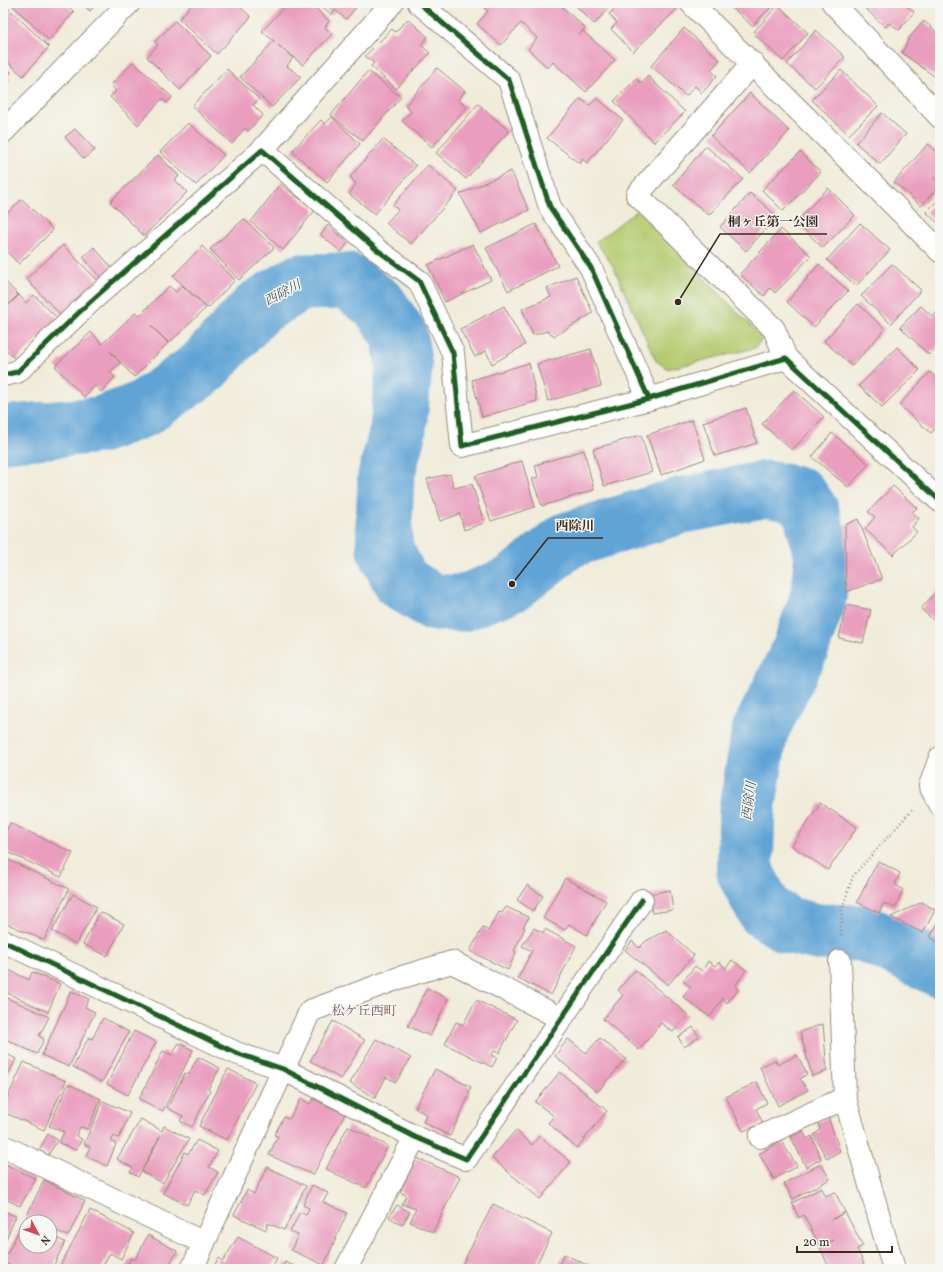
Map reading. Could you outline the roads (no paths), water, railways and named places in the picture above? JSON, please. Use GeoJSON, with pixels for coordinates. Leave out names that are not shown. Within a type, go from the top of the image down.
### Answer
{"type":"FeatureCollection","features":[{"type":"Feature","properties":{"kind":"street"},"geometry":{"type":"LineString","coordinates":[[3,132],[129,3]]}},
{"type":"Feature","properties":{"kind":"street"},"geometry":{"type":"LineString","coordinates":[[3,375],[17,372],[91,301],[262,150],[392,3]]}},
{"type":"Feature","properties":{"kind":"street"},"geometry":{"type":"LineString","coordinates":[[419,3],[509,80],[550,207],[591,268],[649,399]]}},
{"type":"Feature","properties":{"kind":"street"},"geometry":{"type":"LineString","coordinates":[[691,3],[940,251]]}},
{"type":"Feature","properties":{"kind":"street"},"geometry":{"type":"LineString","coordinates":[[833,3],[940,117]]}},
{"type":"Feature","properties":{"kind":"street"},"geometry":{"type":"LineString","coordinates":[[752,63],[637,195],[774,329],[786,358],[940,501]]}},
{"type":"Feature","properties":{"kind":"street"},"geometry":{"type":"LineString","coordinates":[[262,150],[376,249],[419,281],[453,353],[462,446],[649,399],[786,358]]}},
{"type":"Feature","properties":{"kind":"street"},"geometry":{"type":"LineString","coordinates":[[940,758],[930,786],[940,805]]}},
{"type":"Feature","properties":{"kind":"street"},"geometry":{"type":"LineString","coordinates":[[3,942],[236,1053],[284,1069],[415,1137],[466,1159],[560,1018],[642,900]]}},
{"type":"Feature","properties":{"kind":"street"},"geometry":{"type":"LineString","coordinates":[[840,961],[845,1098],[894,1269]]}},
{"type":"Feature","properties":{"kind":"street"},"geometry":{"type":"LineString","coordinates":[[192,1269],[310,1011],[399,978],[452,962],[560,1018]]}},
{"type":"Feature","properties":{"kind":"street"},"geometry":{"type":"LineString","coordinates":[[760,1137],[845,1098]]}},
{"type":"Feature","properties":{"kind":"street"},"geometry":{"type":"LineString","coordinates":[[346,1269],[415,1137]]}},
{"type":"Feature","properties":{"kind":"street"},"geometry":{"type":"LineString","coordinates":[[3,1146],[204,1243]]}},
{"type":"Feature","properties":{"kind":"waterway","name":"西除川"},"geometry":{"type":"LineString","coordinates":[[3,434],[100,425],[143,409],[201,369],[259,307],[301,282],[348,281],[379,305],[399,335],[404,367],[398,430],[386,476],[384,525],[385,550],[402,583],[435,603],[463,603],[512,584],[568,540],[683,505],[767,489],[799,495],[811,512],[823,555],[818,598],[800,650],[760,731],[747,809],[745,872],[765,911],[788,925],[817,932],[864,933],[940,969]]}},
{"type":"Feature","properties":{"kind":"place","name":"桐ヶ丘第一公園"},"geometry":{"type":"Point","coordinates":[678,302]}},
{"type":"Feature","properties":{"kind":"place","name":"西除川"},"geometry":{"type":"Point","coordinates":[512,584]}},
{"type":"Feature","properties":{"kind":"district","name":"松ケ丘西町"},"geometry":{"type":"Point","coordinates":[364,1012]}}]}
